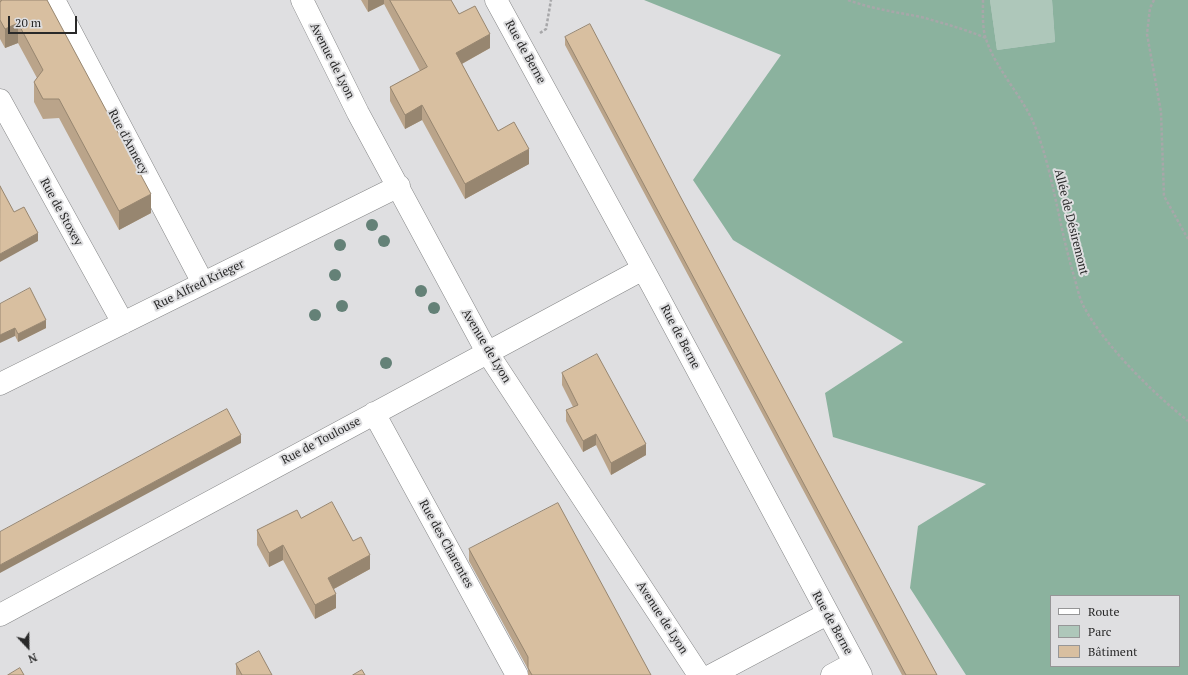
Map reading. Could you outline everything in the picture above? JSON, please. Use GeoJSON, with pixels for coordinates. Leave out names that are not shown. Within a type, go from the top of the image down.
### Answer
{"type":"FeatureCollection","features":[{"type":"Feature","properties":{"kind":"street","name":"Rue d'Annecy"},"geometry":{"type":"LineString","coordinates":[[54,0],[203,283]]}},
{"type":"Feature","properties":{"kind":"street","name":"Avenue de Lyon"},"geometry":{"type":"LineString","coordinates":[[302,0],[358,113],[399,186],[487,352],[699,675]]}},
{"type":"Feature","properties":{"kind":"street","name":"Rue de Berne"},"geometry":{"type":"LineString","coordinates":[[496,0],[522,44],[857,669]]}},
{"type":"Feature","properties":{"kind":"street","name":"Rue de Stoxey"},"geometry":{"type":"LineString","coordinates":[[0,100],[123,323]]}},
{"type":"Feature","properties":{"kind":"street","name":"Rue Alfred Krieger"},"geometry":{"type":"LineString","coordinates":[[0,384],[399,186]]}},
{"type":"Feature","properties":{"kind":"street","name":"Rue de Toulouse"},"geometry":{"type":"LineString","coordinates":[[0,615],[643,269]]}},
{"type":"Feature","properties":{"kind":"street","name":"Rue des Charentes"},"geometry":{"type":"LineString","coordinates":[[374,413],[517,675]]}},
{"type":"Feature","properties":{"kind":"street"},"geometry":{"type":"LineString","coordinates":[[712,675],[827,614]]}},
{"type":"Feature","properties":{"kind":"street"},"geometry":{"type":"LineString","coordinates":[[832,675],[857,669]]}},
{"type":"Feature","properties":{"kind":"path"},"geometry":{"type":"LineString","coordinates":[[522,44],[546,29],[551,0]]}},
{"type":"Feature","properties":{"kind":"path"},"geometry":{"type":"LineString","coordinates":[[848,0],[867,7],[919,17],[959,27],[986,38]]}},
{"type":"Feature","properties":{"kind":"path","name":"Allée de Désiremont"},"geometry":{"type":"LineString","coordinates":[[983,0],[986,38],[1002,72],[1034,124],[1045,152],[1066,252],[1083,306],[1101,333],[1132,368],[1165,402],[1188,421]]}},
{"type":"Feature","properties":{"kind":"path"},"geometry":{"type":"LineString","coordinates":[[1154,0],[1150,8],[1147,34],[1160,112],[1164,196],[1188,239]]}},
{"type":"Feature","properties":{"kind":"green space"},"geometry":{"type":"Polygon","coordinates":[[[644,0],[990,0],[997,50],[1055,42],[1052,0],[1188,0],[1188,675],[966,675],[910,588],[918,526],[986,484],[833,437],[825,393],[903,342],[733,240],[693,180],[781,55],[644,0]]]}},
{"type":"Feature","properties":{"kind":"green space"},"geometry":{"type":"Polygon","coordinates":[[[990,0],[1052,0],[1055,42],[997,50],[990,0]]]}},
{"type":"Feature","properties":{"kind":"building"},"geometry":{"type":"Polygon","coordinates":[[[2,0],[47,0],[151,194],[119,211],[59,99],[43,99],[34,82],[43,70],[18,23],[5,29],[0,20],[0,3],[2,0]]]}},
{"type":"Feature","properties":{"kind":"building"},"geometry":{"type":"Polygon","coordinates":[[[390,0],[451,0],[459,14],[475,6],[490,34],[456,53],[498,131],[514,122],[529,149],[465,184],[422,105],[405,115],[390,87],[427,67],[390,0]]]}},
{"type":"Feature","properties":{"kind":"building"},"geometry":{"type":"Polygon","coordinates":[[[590,24],[680,196],[937,675],[906,675],[565,37],[590,24]]]}},
{"type":"Feature","properties":{"kind":"building"},"geometry":{"type":"Polygon","coordinates":[[[0,186],[14,212],[24,207],[38,233],[0,254],[0,186]]]}},
{"type":"Feature","properties":{"kind":"building"},"geometry":{"type":"Polygon","coordinates":[[[30,288],[46,320],[18,334],[15,328],[0,335],[0,304],[30,288]]]}},
{"type":"Feature","properties":{"kind":"building"},"geometry":{"type":"Polygon","coordinates":[[[597,354],[646,444],[611,463],[596,434],[583,441],[566,410],[578,405],[562,373],[597,354]]]}},
{"type":"Feature","properties":{"kind":"building"},"geometry":{"type":"Polygon","coordinates":[[[227,409],[241,435],[0,565],[0,532],[227,409]]]}},
{"type":"Feature","properties":{"kind":"building"},"geometry":{"type":"Polygon","coordinates":[[[332,502],[353,541],[361,537],[370,555],[328,578],[336,594],[315,605],[283,545],[269,553],[257,530],[297,510],[301,518],[332,502]]]}},
{"type":"Feature","properties":{"kind":"building"},"geometry":{"type":"Polygon","coordinates":[[[558,503],[651,675],[532,675],[528,668],[528,657],[469,549],[558,503]]]}},
{"type":"Feature","properties":{"kind":"building"},"geometry":{"type":"Polygon","coordinates":[[[259,651],[272,675],[242,675],[236,664],[259,651]]]}},
{"type":"Feature","properties":{"kind":"building"},"geometry":{"type":"Polygon","coordinates":[[[20,668],[24,675],[8,675],[20,668]]]}},
{"type":"Feature","properties":{"kind":"building"},"geometry":{"type":"Polygon","coordinates":[[[362,670],[365,675],[353,675],[362,670]]]}}]}
